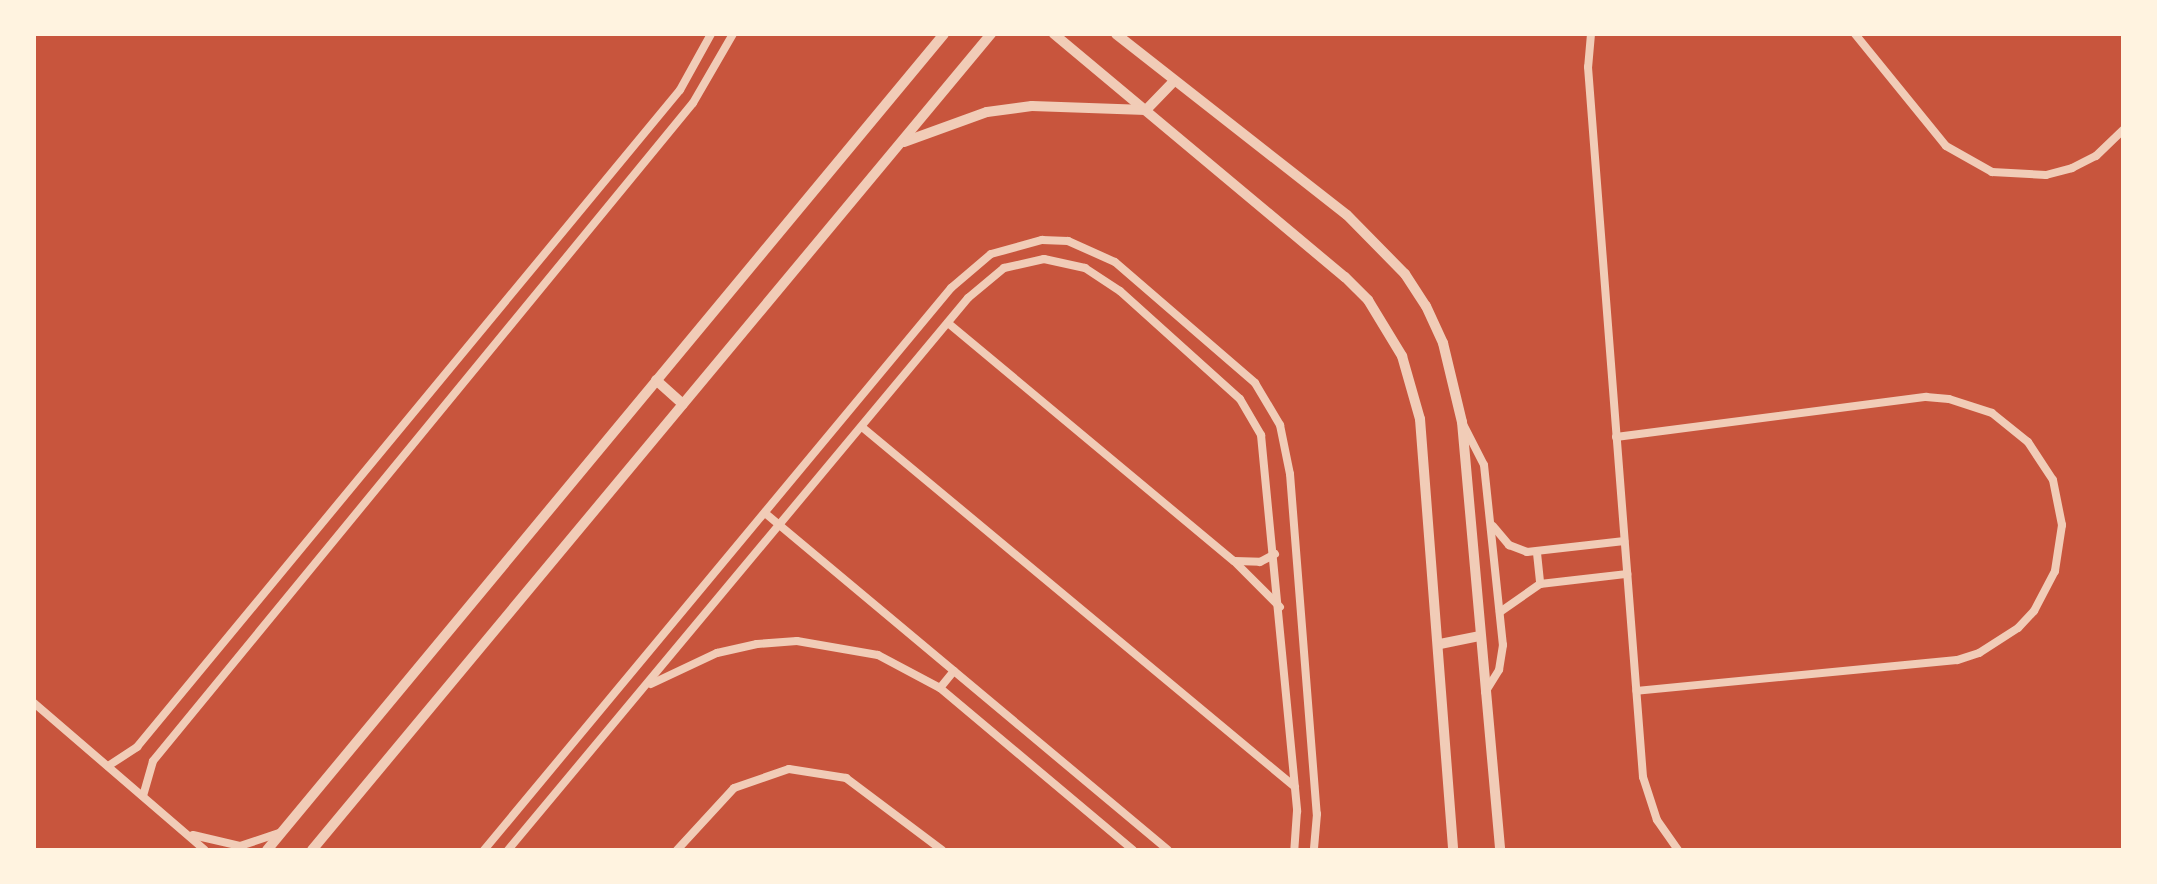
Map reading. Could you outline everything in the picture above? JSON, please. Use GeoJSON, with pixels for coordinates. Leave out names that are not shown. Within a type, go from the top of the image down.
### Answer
{"type":"FeatureCollection","features":[{"type":"Feature","properties":{"kind":"street"},"geometry":{"type":"LineString","coordinates":[[108,766],[137,747],[680,90],[711,34]]}},
{"type":"Feature","properties":{"kind":"street"},"geometry":{"type":"LineString","coordinates":[[143,796],[153,761],[693,103],[733,34]]}},
{"type":"Feature","properties":{"kind":"street"},"geometry":{"type":"LineString","coordinates":[[267,850],[944,34]]}},
{"type":"Feature","properties":{"kind":"street"},"geometry":{"type":"LineString","coordinates":[[312,850],[991,34]]}},
{"type":"Feature","properties":{"kind":"street"},"geometry":{"type":"LineString","coordinates":[[1054,34],[1345,277],[1387,327],[1410,377],[1420,419],[1440,644],[1453,850]]}},
{"type":"Feature","properties":{"kind":"street"},"geometry":{"type":"LineString","coordinates":[[1116,34],[1173,82],[1347,215],[1405,274],[1443,343],[1462,422],[1500,850]]}},
{"type":"Feature","properties":{"kind":"street"},"geometry":{"type":"LineString","coordinates":[[1591,34],[1588,67],[1646,792],[1678,850]]}},
{"type":"Feature","properties":{"kind":"street"},"geometry":{"type":"LineString","coordinates":[[1855,34],[1946,146],[1992,172],[2046,175],[2072,168],[2096,156],[2123,130]]}},
{"type":"Feature","properties":{"kind":"street"},"geometry":{"type":"LineString","coordinates":[[902,143],[943,124],[1002,110],[1146,110],[1173,82]]}},
{"type":"Feature","properties":{"kind":"street"},"geometry":{"type":"LineString","coordinates":[[484,850],[970,269],[1016,244],[1068,241],[1093,249],[1131,274],[1237,365],[1269,403],[1287,449],[1317,814],[1314,850]]}},
{"type":"Feature","properties":{"kind":"street"},"geometry":{"type":"LineString","coordinates":[[508,850],[986,280],[1024,261],[1065,261],[1103,279],[1223,382],[1252,415],[1267,457],[1296,787],[1294,850]]}},
{"type":"Feature","properties":{"kind":"street"},"geometry":{"type":"LineString","coordinates":[[948,323],[1234,561],[1280,607]]}},
{"type":"Feature","properties":{"kind":"street"},"geometry":{"type":"LineString","coordinates":[[656,380],[683,404]]}},
{"type":"Feature","properties":{"kind":"street"},"geometry":{"type":"LineString","coordinates":[[1616,437],[1926,397],[1949,399],[1992,413],[2028,442],[2053,480],[2062,525],[2055,571],[2034,611],[2018,628],[1979,653],[1957,660],[1636,691]]}},
{"type":"Feature","properties":{"kind":"street"},"geometry":{"type":"LineString","coordinates":[[1462,422],[1482,457],[1500,612],[1502,662],[1484,692]]}},
{"type":"Feature","properties":{"kind":"street"},"geometry":{"type":"LineString","coordinates":[[862,427],[1296,787]]}},
{"type":"Feature","properties":{"kind":"street"},"geometry":{"type":"LineString","coordinates":[[765,513],[1168,850]]}},
{"type":"Feature","properties":{"kind":"street"},"geometry":{"type":"LineString","coordinates":[[1491,523],[1509,545],[1537,553],[1624,541]]}},
{"type":"Feature","properties":{"kind":"street"},"geometry":{"type":"LineString","coordinates":[[1537,553],[1540,584]]}},
{"type":"Feature","properties":{"kind":"street"},"geometry":{"type":"LineString","coordinates":[[1234,561],[1260,562],[1275,554]]}},
{"type":"Feature","properties":{"kind":"street"},"geometry":{"type":"LineString","coordinates":[[1500,612],[1540,584],[1627,574]]}},
{"type":"Feature","properties":{"kind":"street"},"geometry":{"type":"LineString","coordinates":[[1440,644],[1480,636]]}},
{"type":"Feature","properties":{"kind":"street"},"geometry":{"type":"LineString","coordinates":[[643,689],[717,653],[797,641],[878,655],[940,688],[1133,850]]}},
{"type":"Feature","properties":{"kind":"street"},"geometry":{"type":"LineString","coordinates":[[1283,646],[1303,643]]}},
{"type":"Feature","properties":{"kind":"street"},"geometry":{"type":"LineString","coordinates":[[1285,672],[1305,669]]}},
{"type":"Feature","properties":{"kind":"street"},"geometry":{"type":"LineString","coordinates":[[940,688],[954,671]]}},
{"type":"Feature","properties":{"kind":"street"},"geometry":{"type":"LineString","coordinates":[[34,703],[192,835],[205,850]]}},
{"type":"Feature","properties":{"kind":"street"},"geometry":{"type":"LineString","coordinates":[[137,747],[153,761]]}},
{"type":"Feature","properties":{"kind":"street"},"geometry":{"type":"LineString","coordinates":[[677,850],[734,788],[789,769],[846,778],[942,850]]}},
{"type":"Feature","properties":{"kind":"street"},"geometry":{"type":"LineString","coordinates":[[517,810],[532,821]]}},
{"type":"Feature","properties":{"kind":"street"},"geometry":{"type":"LineString","coordinates":[[192,835],[240,846],[282,832]]}}]}
